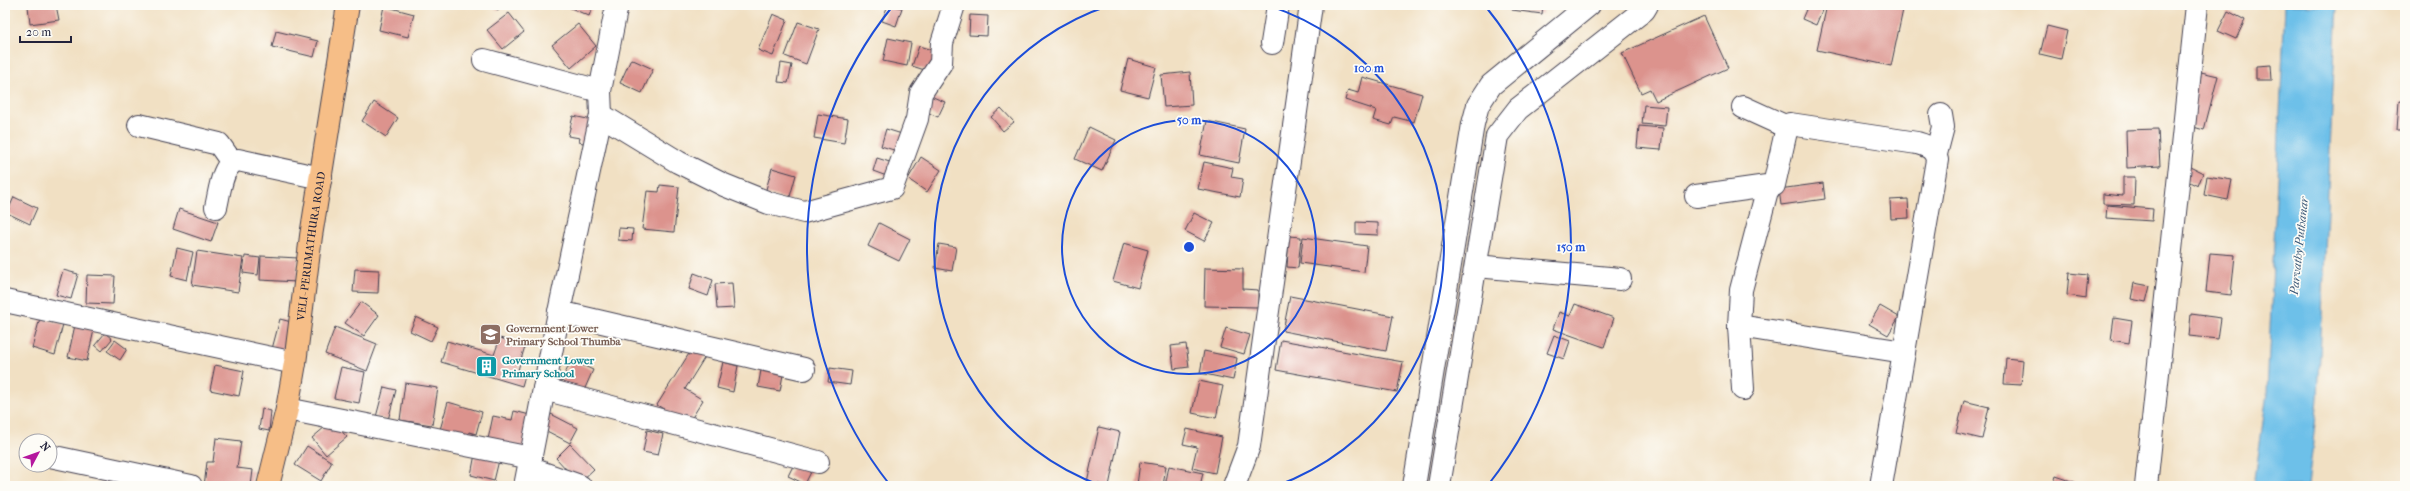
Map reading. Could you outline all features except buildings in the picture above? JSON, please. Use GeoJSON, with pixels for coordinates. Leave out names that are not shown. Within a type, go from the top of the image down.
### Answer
{"type":"FeatureCollection","features":[{"type":"Feature","properties":{"kind":"main road","name":"VELI- PERUMATHURA ROAD"},"geometry":{"type":"LineString","coordinates":[[268,486],[287,409],[295,363],[311,236],[348,5]]}},
{"type":"Feature","properties":{"kind":"street"},"geometry":{"type":"LineString","coordinates":[[528,470],[559,312],[602,115],[600,91],[617,5]]}},
{"type":"Feature","properties":{"kind":"street"},"geometry":{"type":"LineString","coordinates":[[602,115],[678,162],[769,203],[804,212],[892,188],[917,119],[921,93],[941,63],[942,43],[954,5]]}},
{"type":"Feature","properties":{"kind":"street"},"geometry":{"type":"LineString","coordinates":[[1272,43],[1278,5]]}},
{"type":"Feature","properties":{"kind":"street"},"geometry":{"type":"LineString","coordinates":[[1234,486],[1249,446],[1311,5]]}},
{"type":"Feature","properties":{"kind":"street"},"geometry":{"type":"LineString","coordinates":[[1414,486],[1473,124],[1478,105],[1491,85],[1588,5]]}},
{"type":"Feature","properties":{"kind":"street"},"geometry":{"type":"LineString","coordinates":[[1439,486],[1497,136],[1504,125],[1518,109],[1644,10],[1647,5]]}},
{"type":"Feature","properties":{"kind":"street"},"geometry":{"type":"LineString","coordinates":[[2146,486],[2196,5]]}},
{"type":"Feature","properties":{"kind":"street"},"geometry":{"type":"LineString","coordinates":[[484,60],[600,91]]}},
{"type":"Feature","properties":{"kind":"street"},"geometry":{"type":"LineString","coordinates":[[1743,107],[1787,127]]}},
{"type":"Feature","properties":{"kind":"street"},"geometry":{"type":"LineString","coordinates":[[1881,486],[1937,160],[1936,154],[1943,127],[1941,115]]}},
{"type":"Feature","properties":{"kind":"street"},"geometry":{"type":"LineString","coordinates":[[1696,196],[1774,185],[1787,127],[1794,123],[1917,143],[1932,148],[1936,154]]}},
{"type":"Feature","properties":{"kind":"street"},"geometry":{"type":"LineString","coordinates":[[139,125],[219,144],[231,161]]}},
{"type":"Feature","properties":{"kind":"street"},"geometry":{"type":"LineString","coordinates":[[216,207],[226,167],[231,161],[238,160],[321,178]]}},
{"type":"Feature","properties":{"kind":"street"},"geometry":{"type":"LineString","coordinates":[[1742,389],[1739,326],[1741,290],[1768,187]]}},
{"type":"Feature","properties":{"kind":"street"},"geometry":{"type":"LineString","coordinates":[[1476,266],[1620,279]]}},
{"type":"Feature","properties":{"kind":"street"},"geometry":{"type":"LineString","coordinates":[[5,301],[295,363]]}},
{"type":"Feature","properties":{"kind":"street"},"geometry":{"type":"LineString","coordinates":[[559,312],[804,369]]}},
{"type":"Feature","properties":{"kind":"street"},"geometry":{"type":"LineString","coordinates":[[1440,321],[1467,324]]}},
{"type":"Feature","properties":{"kind":"street"},"geometry":{"type":"LineString","coordinates":[[1739,326],[1904,352]]}},
{"type":"Feature","properties":{"kind":"street"},"geometry":{"type":"LineString","coordinates":[[544,389],[818,462]]}},
{"type":"Feature","properties":{"kind":"street"},"geometry":{"type":"LineString","coordinates":[[287,409],[528,470],[580,486]]}},
{"type":"Feature","properties":{"kind":"street"},"geometry":{"type":"LineString","coordinates":[[58,458],[191,486]]}},
{"type":"Feature","properties":{"kind":"water","name":"Parvathy Puthanar"},"geometry":{"type":"Polygon","coordinates":[[[2285,5],[2337,5],[2318,398],[2308,486],[2254,486],[2267,393],[2285,5]]]}},
{"type":"Feature","properties":{"kind":"place","name":"Government Lower Primary School Thumba"},"geometry":{"type":"Point","coordinates":[491,334]}},
{"type":"Feature","properties":{"kind":"place","name":"Government Lower Primary School"},"geometry":{"type":"Point","coordinates":[486,366]}}]}
